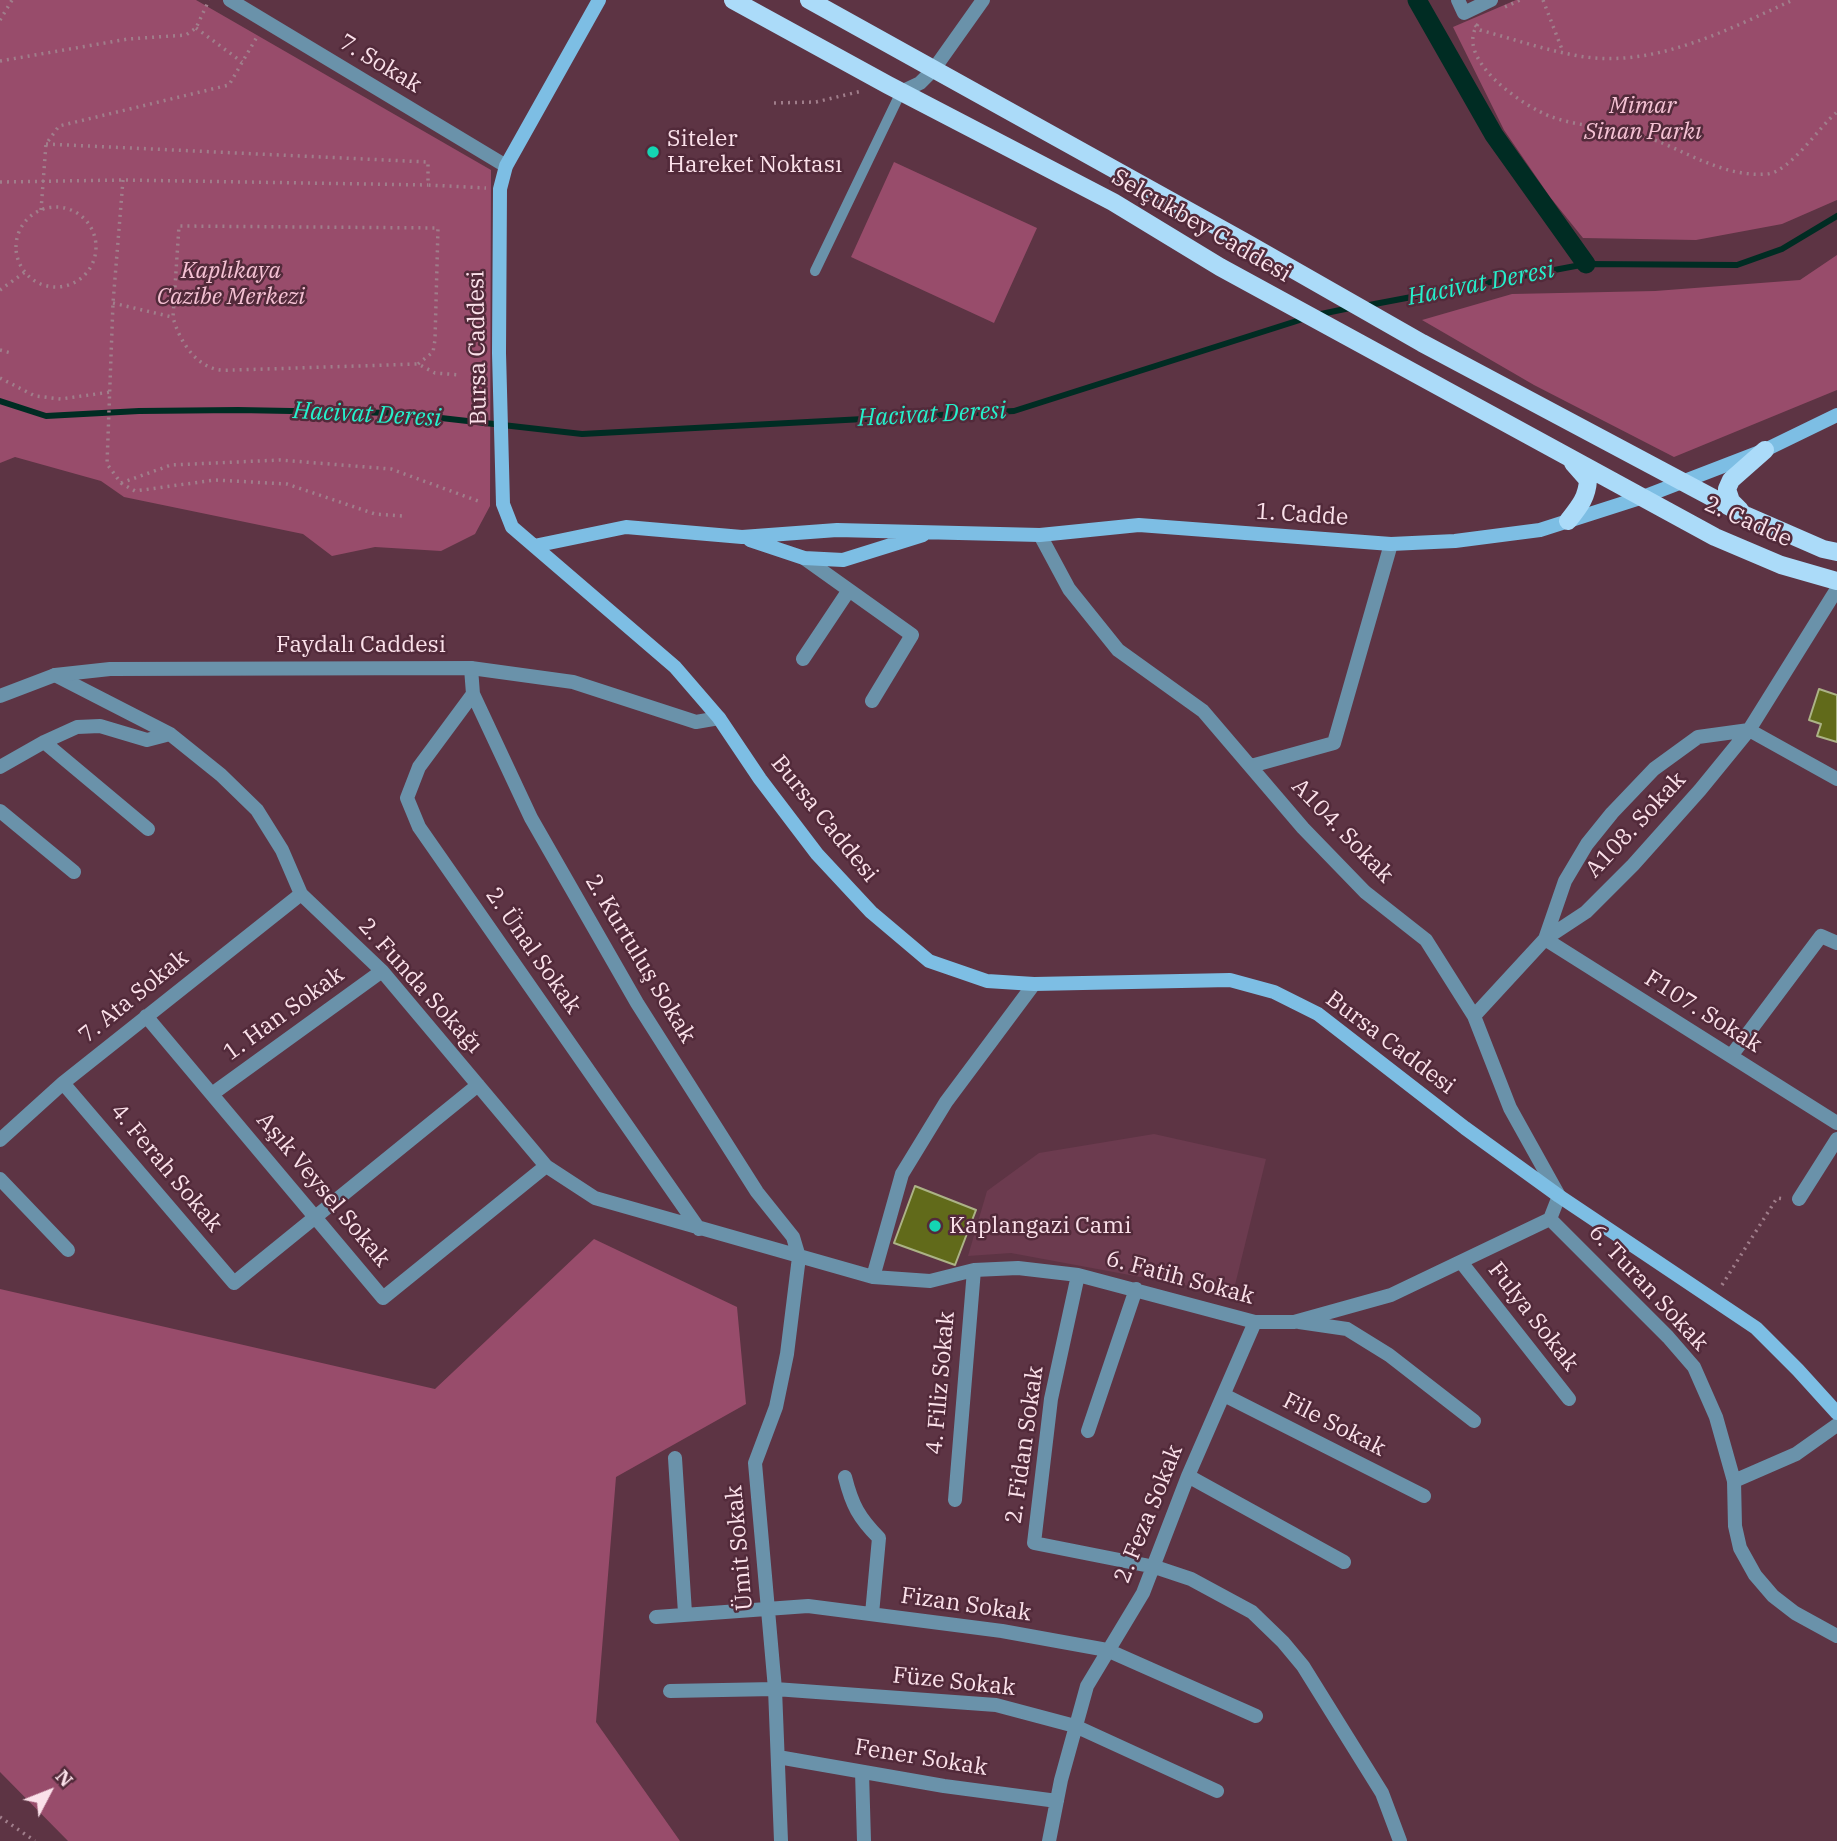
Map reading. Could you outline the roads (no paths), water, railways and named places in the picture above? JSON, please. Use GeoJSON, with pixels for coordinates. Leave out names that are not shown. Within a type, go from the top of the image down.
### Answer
{"type":"FeatureCollection","features":[{"type":"Feature","properties":{"kind":"main road","name":"Bursa Caddesi"},"geometry":{"type":"LineString","coordinates":[[599,0],[506,166],[500,189],[499,353],[503,504],[512,527],[676,667],[719,718],[760,779],[817,854],[872,912],[929,961],[987,981],[1034,984],[1230,980],[1274,992],[1318,1014],[1465,1128],[1559,1196],[1756,1328],[1837,1413]]}},
{"type":"Feature","properties":{"kind":"main road","name":"Selçukbey Caddesi"},"geometry":{"type":"LineString","coordinates":[[733,0],[1112,202],[1220,267],[1643,497]]}},
{"type":"Feature","properties":{"kind":"main road","name":"Selçukbey Caddesi"},"geometry":{"type":"LineString","coordinates":[[809,0],[1422,343],[1682,482]]}},
{"type":"Feature","properties":{"kind":"main road"},"geometry":{"type":"LineString","coordinates":[[1112,202],[1135,181]]}},
{"type":"Feature","properties":{"kind":"main road","name":"1. Cadde"},"geometry":{"type":"LineString","coordinates":[[742,537],[837,530],[1040,535],[1139,525],[1391,544],[1455,541],[1540,530],[1643,497],[1765,450],[1837,415]]}},
{"type":"Feature","properties":{"kind":"main road"},"geometry":{"type":"LineString","coordinates":[[1557,450],[1580,469],[1588,480],[1583,503],[1568,520]]}},
{"type":"Feature","properties":{"kind":"main road"},"geometry":{"type":"LineString","coordinates":[[1745,515],[1731,501],[1727,489],[1731,480],[1765,450]]}},
{"type":"Feature","properties":{"kind":"main road","name":"2. Cadde"},"geometry":{"type":"LineString","coordinates":[[1682,482],[1745,515],[1823,549],[1837,552]]}},
{"type":"Feature","properties":{"kind":"main road","name":"2. Cadde"},"geometry":{"type":"LineString","coordinates":[[1643,497],[1715,537],[1781,565],[1837,581]]}},
{"type":"Feature","properties":{"kind":"main road"},"geometry":{"type":"LineString","coordinates":[[534,546],[626,527],[742,537],[804,558],[843,560],[932,532]]}},
{"type":"Feature","properties":{"kind":"street","name":"7. Sokak"},"geometry":{"type":"LineString","coordinates":[[230,0],[506,166]]}},
{"type":"Feature","properties":{"kind":"street"},"geometry":{"type":"LineString","coordinates":[[894,88],[920,83],[934,69],[983,0]]}},
{"type":"Feature","properties":{"kind":"street"},"geometry":{"type":"LineString","coordinates":[[1461,6],[1491,0]]}},
{"type":"Feature","properties":{"kind":"street","name":"A104. Sokak"},"geometry":{"type":"LineString","coordinates":[[1040,535],[1069,589],[1118,650],[1203,711],[1303,828],[1365,892],[1426,940],[1474,1016],[1510,1108],[1559,1196]]}},
{"type":"Feature","properties":{"kind":"street"},"geometry":{"type":"LineString","coordinates":[[1251,766],[1334,743],[1391,544]]}},
{"type":"Feature","properties":{"kind":"street"},"geometry":{"type":"LineString","coordinates":[[804,558],[912,635],[872,701]]}},
{"type":"Feature","properties":{"kind":"street","name":"A108. Sokak"},"geometry":{"type":"LineString","coordinates":[[1474,1016],[1545,939],[1586,912],[1700,790],[1749,730],[1837,589]]}},
{"type":"Feature","properties":{"kind":"street"},"geometry":{"type":"LineString","coordinates":[[803,659],[849,590]]}},
{"type":"Feature","properties":{"kind":"street","name":"Faydalı Caddesi"},"geometry":{"type":"LineString","coordinates":[[0,696],[55,676],[110,668],[471,668],[573,682],[696,722],[719,718]]}},
{"type":"Feature","properties":{"kind":"street","name":"2. Kurtuluş Sokak"},"geometry":{"type":"LineString","coordinates":[[471,668],[472,694],[531,818],[637,1003],[757,1192],[793,1237],[799,1257]]}},
{"type":"Feature","properties":{"kind":"street","name":"2. Funda Sokağı"},"geometry":{"type":"LineString","coordinates":[[55,676],[170,734],[221,775],[257,810],[282,850],[301,894],[382,971],[546,1166],[595,1198],[799,1257]]}},
{"type":"Feature","properties":{"kind":"street","name":"2. Ünal Sokak"},"geometry":{"type":"LineString","coordinates":[[472,694],[419,766],[407,798],[419,827],[699,1229]]}},
{"type":"Feature","properties":{"kind":"street"},"geometry":{"type":"LineString","coordinates":[[0,767],[77,727],[100,726],[147,740],[170,734]]}},
{"type":"Feature","properties":{"kind":"street"},"geometry":{"type":"LineString","coordinates":[[1749,730],[1837,779]]}},
{"type":"Feature","properties":{"kind":"street","name":"A108. Sokak"},"geometry":{"type":"LineString","coordinates":[[1545,939],[1565,881],[1587,844],[1654,769],[1698,737],[1749,730]]}},
{"type":"Feature","properties":{"kind":"street"},"geometry":{"type":"LineString","coordinates":[[44,742],[148,829]]}},
{"type":"Feature","properties":{"kind":"street"},"geometry":{"type":"LineString","coordinates":[[0,811],[74,872]]}},
{"type":"Feature","properties":{"kind":"street","name":"7. Ata Sokak"},"geometry":{"type":"LineString","coordinates":[[0,1140],[63,1083],[301,894]]}},
{"type":"Feature","properties":{"kind":"street"},"geometry":{"type":"LineString","coordinates":[[1731,1056],[1821,936],[1837,943]]}},
{"type":"Feature","properties":{"kind":"street","name":"F107. Sokak"},"geometry":{"type":"LineString","coordinates":[[1545,939],[1837,1123]]}},
{"type":"Feature","properties":{"kind":"street","name":"1. Han Sokak"},"geometry":{"type":"LineString","coordinates":[[212,1094],[382,971]]}},
{"type":"Feature","properties":{"kind":"street"},"geometry":{"type":"LineString","coordinates":[[873,1277],[902,1174],[946,1102],[1034,984]]}},
{"type":"Feature","properties":{"kind":"street","name":"Aşık Veysel Sokak"},"geometry":{"type":"LineString","coordinates":[[146,1016],[383,1298],[546,1166]]}},
{"type":"Feature","properties":{"kind":"street","name":"4. Ferah Sokak"},"geometry":{"type":"LineString","coordinates":[[63,1083],[234,1283],[316,1217]]}},
{"type":"Feature","properties":{"kind":"street"},"geometry":{"type":"LineString","coordinates":[[316,1217],[478,1085]]}},
{"type":"Feature","properties":{"kind":"street"},"geometry":{"type":"LineString","coordinates":[[1799,1199],[1837,1139]]}},
{"type":"Feature","properties":{"kind":"street"},"geometry":{"type":"LineString","coordinates":[[0,1179],[68,1250]]}},
{"type":"Feature","properties":{"kind":"street"},"geometry":{"type":"LineString","coordinates":[[1550,1219],[1559,1196]]}},
{"type":"Feature","properties":{"kind":"street","name":"6. Fatih Sokak"},"geometry":{"type":"LineString","coordinates":[[799,1257],[873,1277],[930,1281],[974,1270],[1018,1268],[1078,1275],[1255,1322],[1294,1322],[1391,1295],[1550,1219]]}},
{"type":"Feature","properties":{"kind":"street","name":"6. Turan Sokak"},"geometry":{"type":"LineString","coordinates":[[1550,1219],[1668,1337],[1694,1367],[1716,1418],[1734,1481],[1735,1526],[1740,1548],[1755,1575],[1773,1596],[1795,1613],[1837,1636]]}},
{"type":"Feature","properties":{"kind":"street","name":"Ümit Sokak"},"geometry":{"type":"LineString","coordinates":[[780,1841],[775,1689],[755,1463],[776,1407],[787,1354],[799,1257]]}},
{"type":"Feature","properties":{"kind":"street","name":"Fulya Sokak"},"geometry":{"type":"LineString","coordinates":[[1461,1262],[1569,1399]]}},
{"type":"Feature","properties":{"kind":"street","name":"4. Filiz Sokak"},"geometry":{"type":"LineString","coordinates":[[955,1500],[974,1270]]}},
{"type":"Feature","properties":{"kind":"street","name":"2. Fidan Sokak"},"geometry":{"type":"LineString","coordinates":[[1078,1275],[1051,1399],[1034,1543],[1155,1567]]}},
{"type":"Feature","properties":{"kind":"street"},"geometry":{"type":"LineString","coordinates":[[1088,1431],[1136,1289]]}},
{"type":"Feature","properties":{"kind":"street","name":"2. Feza Sokak"},"geometry":{"type":"LineString","coordinates":[[1049,1841],[1075,1726],[1087,1686],[1143,1593],[1155,1567],[1188,1476],[1255,1322]]}},
{"type":"Feature","properties":{"kind":"street"},"geometry":{"type":"LineString","coordinates":[[1294,1322],[1347,1329],[1389,1354],[1474,1421]]}},
{"type":"Feature","properties":{"kind":"street","name":"File Sokak"},"geometry":{"type":"LineString","coordinates":[[1224,1395],[1424,1496]]}},
{"type":"Feature","properties":{"kind":"street"},"geometry":{"type":"LineString","coordinates":[[1734,1481],[1796,1454],[1837,1425]]}},
{"type":"Feature","properties":{"kind":"street"},"geometry":{"type":"LineString","coordinates":[[675,1458],[685,1613]]}},
{"type":"Feature","properties":{"kind":"street"},"geometry":{"type":"LineString","coordinates":[[1188,1476],[1344,1562]]}},
{"type":"Feature","properties":{"kind":"street"},"geometry":{"type":"LineString","coordinates":[[845,1477],[850,1499],[861,1519],[879,1538],[872,1614]]}},
{"type":"Feature","properties":{"kind":"street"},"geometry":{"type":"LineString","coordinates":[[1155,1567],[1191,1579],[1252,1612],[1283,1642],[1303,1666],[1382,1793],[1399,1841]]}},
{"type":"Feature","properties":{"kind":"street","name":"Fizan Sokak"},"geometry":{"type":"LineString","coordinates":[[656,1617],[808,1606],[1002,1632],[1107,1650],[1256,1716]]}},
{"type":"Feature","properties":{"kind":"street","name":"Füze Sokak"},"geometry":{"type":"LineString","coordinates":[[670,1692],[775,1689],[996,1704],[1075,1726],[1217,1791]]}},
{"type":"Feature","properties":{"kind":"street","name":"Fener Sokak"},"geometry":{"type":"LineString","coordinates":[[778,1757],[944,1786],[1057,1801]]}},
{"type":"Feature","properties":{"kind":"street"},"geometry":{"type":"LineString","coordinates":[[862,1772],[864,1841]]}},
{"type":"Feature","properties":{"kind":"lane"},"geometry":{"type":"LineString","coordinates":[[815,271],[894,88]]}},
{"type":"Feature","properties":{"kind":"waterway"},"geometry":{"type":"LineString","coordinates":[[1417,0],[1494,135],[1586,264]]}},
{"type":"Feature","properties":{"kind":"waterway","name":"Hacivat Deresi"},"geometry":{"type":"LineString","coordinates":[[1364,306],[1586,264],[1737,265],[1782,249],[1837,216]]}},
{"type":"Feature","properties":{"kind":"waterway","name":"Hacivat Deresi"},"geometry":{"type":"LineString","coordinates":[[1316,315],[1350,308]]}},
{"type":"Feature","properties":{"kind":"waterway","name":"Hacivat Deresi"},"geometry":{"type":"LineString","coordinates":[[0,401],[46,416],[238,410],[397,413],[582,434],[1014,411],[1306,318]]}},
{"type":"Feature","properties":{"kind":"place","name":"Siteler Hareket Noktası"},"geometry":{"type":"Point","coordinates":[653,152]}},
{"type":"Feature","properties":{"kind":"place","name":"Kaplangazi Cami"},"geometry":{"type":"Point","coordinates":[935,1226]}},
{"type":"Feature","properties":{"kind":"park label","name":"Mimar Sinan Parkı"},"geometry":{"type":"Point","coordinates":[1643,119]}},
{"type":"Feature","properties":{"kind":"park label","name":"Kaplıkaya Cazibe Merkezi"},"geometry":{"type":"Point","coordinates":[231,284]}}]}
